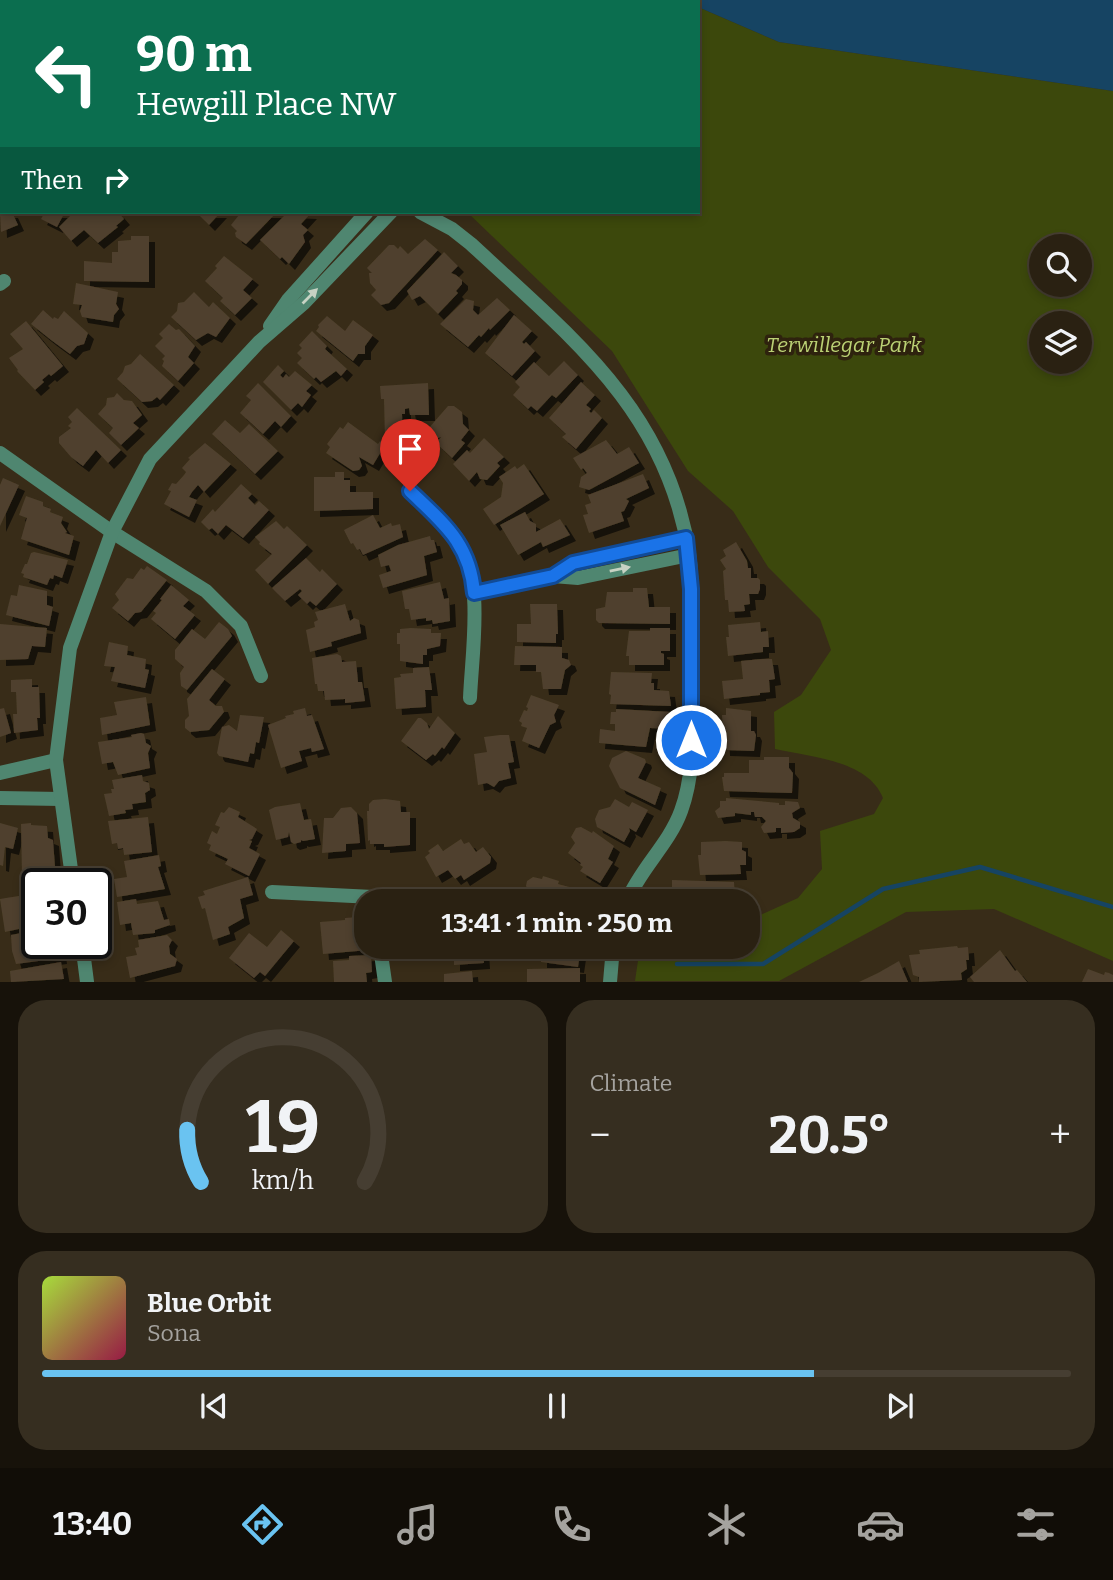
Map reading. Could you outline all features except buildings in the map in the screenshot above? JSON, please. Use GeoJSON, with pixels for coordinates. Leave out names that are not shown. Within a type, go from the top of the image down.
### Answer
{"type":"FeatureCollection","features":[{"type":"Feature","properties":{"kind":"street"},"geometry":{"type":"LineString","coordinates":[[259,342],[288,300],[366,214]]}},
{"type":"Feature","properties":{"kind":"street"},"geometry":{"type":"LineString","coordinates":[[71,868],[56,760],[71,648],[112,531],[150,459],[259,342],[304,303],[389,214]]}},
{"type":"Feature","properties":{"kind":"street"},"geometry":{"type":"LineString","coordinates":[[424,214],[452,229],[471,244],[585,350],[631,406],[670,483],[689,555],[690,779],[681,814],[632,889]]}},
{"type":"Feature","properties":{"kind":"street"},"geometry":{"type":"LineString","coordinates":[[0,453],[112,531],[206,591],[242,626],[261,676]]}},
{"type":"Feature","properties":{"kind":"street"},"geometry":{"type":"LineString","coordinates":[[410,491],[457,539],[470,566],[474,593],[470,698]]}},
{"type":"Feature","properties":{"kind":"street"},"geometry":{"type":"LineString","coordinates":[[553,576],[573,563],[686,538]]}},
{"type":"Feature","properties":{"kind":"street"},"geometry":{"type":"LineString","coordinates":[[474,593],[553,576],[578,578],[689,555]]}},
{"type":"Feature","properties":{"kind":"street"},"geometry":{"type":"LineString","coordinates":[[0,774],[56,760]]}},
{"type":"Feature","properties":{"kind":"street"},"geometry":{"type":"LineString","coordinates":[[0,798],[61,799]]}},
{"type":"Feature","properties":{"kind":"street"},"geometry":{"type":"LineString","coordinates":[[272,892],[354,896]]}},
{"type":"Feature","properties":{"kind":"street"},"geometry":{"type":"LineString","coordinates":[[84,959],[88,982]]}},
{"type":"Feature","properties":{"kind":"street"},"geometry":{"type":"LineString","coordinates":[[382,959],[385,982]]}},
{"type":"Feature","properties":{"kind":"street"},"geometry":{"type":"LineString","coordinates":[[610,982],[612,959]]}},
{"type":"Feature","properties":{"kind":"green space","name":"Terwillegar Park"},"geometry":{"type":"Polygon","coordinates":[[[700,8],[779,42],[1113,91],[1113,961],[994,909],[906,912],[779,981],[635,981],[638,959],[760,959],[760,915],[798,898],[822,869],[820,831],[874,814],[883,798],[865,775],[851,768],[821,758],[775,749],[774,712],[801,695],[831,650],[820,619],[768,567],[733,511],[688,471],[612,351],[469,214],[700,214],[700,8]]]}},
{"type":"Feature","properties":{"kind":"water"},"geometry":{"type":"Polygon","coordinates":[[[700,0],[1113,0],[1113,91],[779,42],[700,8],[700,0]]]}},
{"type":"Feature","properties":{"kind":"waterway"},"geometry":{"type":"LineString","coordinates":[[677,964],[763,964],[883,889],[980,867],[1113,907]]}},
{"type":"Feature","properties":{"kind":"route"},"geometry":{"type":"LineString","coordinates":[[410,491],[457,539],[470,566],[474,593],[553,576],[573,563],[686,538],[691,589],[691,740]]}}]}
